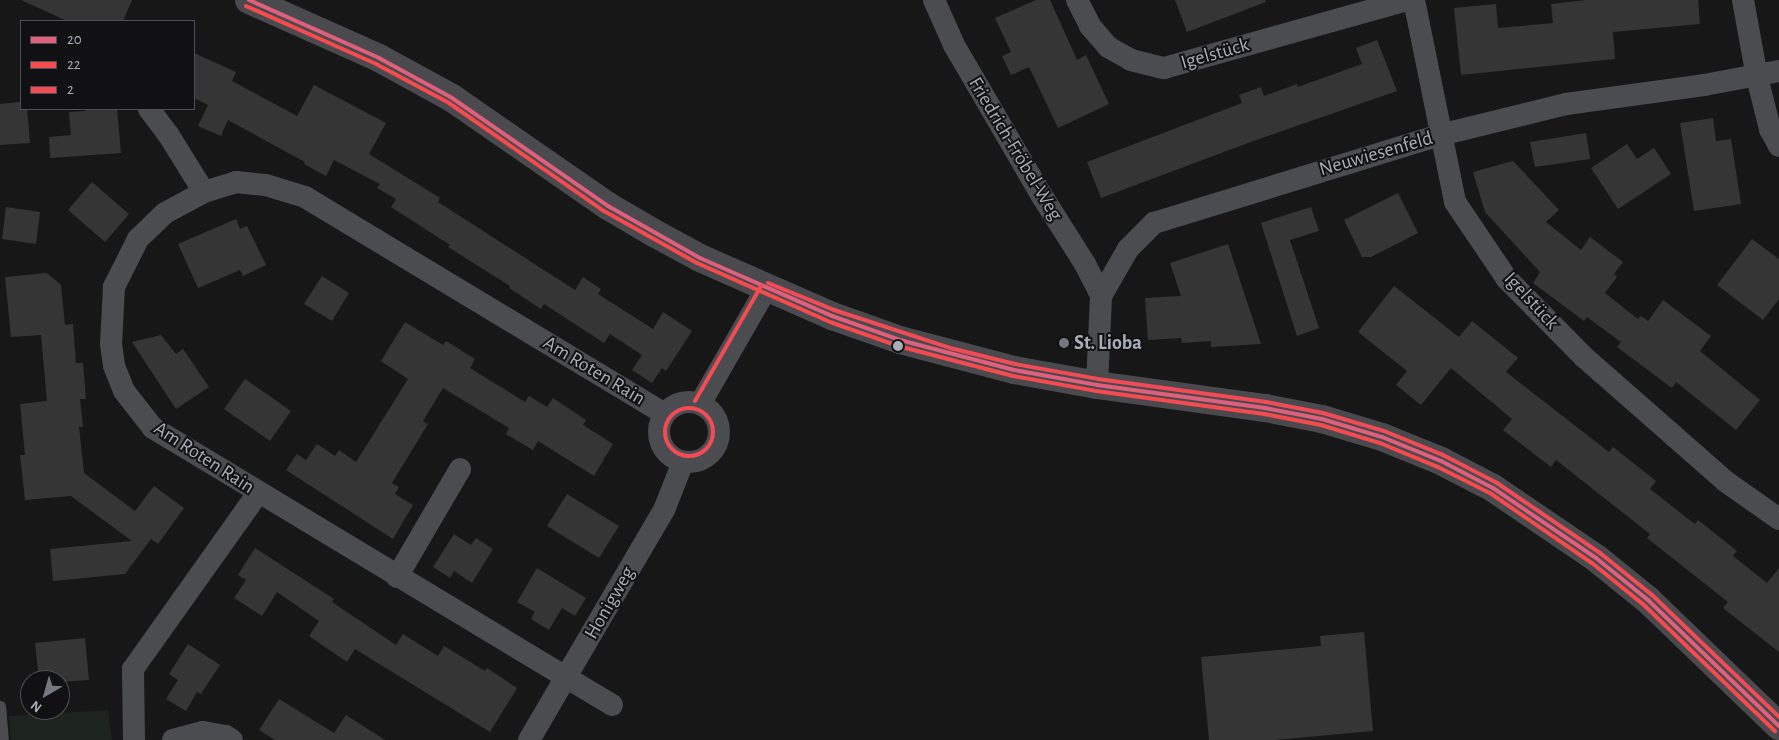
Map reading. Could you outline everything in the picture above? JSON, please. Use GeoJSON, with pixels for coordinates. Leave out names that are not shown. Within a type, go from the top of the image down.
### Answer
{"type":"FeatureCollection","features":[{"type":"Feature","properties":{"kind":"street"},"geometry":{"type":"LineString","coordinates":[[249,0],[379,58],[452,98],[608,206],[700,258],[766,289],[900,340],[1014,370],[1098,385],[1264,408],[1322,419],[1382,437],[1441,461],[1493,488],[1596,558],[1648,600],[1779,726]]}},
{"type":"Feature","properties":{"kind":"street","name":"Friedrich-Fröbel-Weg"},"geometry":{"type":"LineString","coordinates":[[934,0],[954,45],[1042,196],[1085,264],[1101,296]]}},
{"type":"Feature","properties":{"kind":"street","name":"Igelstück"},"geometry":{"type":"LineString","coordinates":[[1077,0],[1090,26],[1108,47],[1131,60],[1164,68],[1408,0]]}},
{"type":"Feature","properties":{"kind":"street","name":"Igelstück"},"geometry":{"type":"LineString","coordinates":[[1414,0],[1455,202],[1507,279],[1584,357],[1695,455],[1725,481],[1779,519]]}},
{"type":"Feature","properties":{"kind":"street"},"geometry":{"type":"LineString","coordinates":[[1743,0],[1756,77],[1770,130],[1779,146]]}},
{"type":"Feature","properties":{"kind":"street","name":"Neuwiesenfeld"},"geometry":{"type":"LineString","coordinates":[[1098,385],[1101,296],[1128,249],[1154,223],[1440,135],[1566,104],[1756,77],[1779,71]]}},
{"type":"Feature","properties":{"kind":"street"},"geometry":{"type":"LineString","coordinates":[[150,110],[168,134],[204,192]]}},
{"type":"Feature","properties":{"kind":"street","name":"Am Roten Rain"},"geometry":{"type":"LineString","coordinates":[[612,705],[566,679],[153,428],[124,391],[114,366],[111,344],[114,287],[138,239],[165,213],[204,192],[236,182],[266,185],[305,197],[664,414]]}},
{"type":"Feature","properties":{"kind":"street"},"geometry":{"type":"LineString","coordinates":[[700,404],[766,289]]}},
{"type":"Feature","properties":{"kind":"street"},"geometry":{"type":"LineString","coordinates":[[681,403],[700,404],[711,411],[718,422],[720,435],[716,447],[707,457],[696,462],[683,462],[672,457],[663,448],[659,437],[660,425],[664,414],[681,403]]}},
{"type":"Feature","properties":{"kind":"street","name":"Honigweg"},"geometry":{"type":"LineString","coordinates":[[529,740],[664,510],[683,462]]}},
{"type":"Feature","properties":{"kind":"street"},"geometry":{"type":"LineString","coordinates":[[397,577],[460,469]]}},
{"type":"Feature","properties":{"kind":"street"},"geometry":{"type":"LineString","coordinates":[[134,740],[133,669],[258,493]]}},
{"type":"Feature","properties":{"kind":"street"},"geometry":{"type":"LineString","coordinates":[[173,740],[203,732],[226,736],[232,740]]}},
{"type":"Feature","properties":{"kind":"lane"},"geometry":{"type":"LineString","coordinates":[[0,706],[3,740]]}},
{"type":"Feature","properties":{"kind":"shaded area"},"geometry":{"type":"Polygon","coordinates":[[[108,710],[112,740],[11,740],[9,716],[20,715],[20,720],[70,720],[70,712],[108,710]]]}},
{"type":"Feature","properties":{"kind":"building"},"geometry":{"type":"Polygon","coordinates":[[[21,0],[132,0],[123,20],[65,20],[21,0]]]}},
{"type":"Feature","properties":{"kind":"building"},"geometry":{"type":"Polygon","coordinates":[[[1036,0],[1050,0],[1077,60],[1086,55],[1109,104],[1058,128],[1029,67],[1011,75],[1002,56],[1011,52],[995,18],[1036,0]]]}},
{"type":"Feature","properties":{"kind":"building"},"geometry":{"type":"Polygon","coordinates":[[[1175,0],[1265,0],[1266,2],[1187,32],[1175,0]]]}},
{"type":"Feature","properties":{"kind":"building"},"geometry":{"type":"Polygon","coordinates":[[[1586,0],[1698,0],[1700,24],[1613,32],[1615,59],[1461,75],[1454,8],[1496,4],[1498,28],[1553,23],[1551,4],[1586,0]]]}},
{"type":"Feature","properties":{"kind":"building"},"geometry":{"type":"Polygon","coordinates":[[[1377,40],[1397,91],[1256,140],[1101,198],[1087,162],[1242,103],[1239,95],[1261,87],[1264,96],[1297,84],[1298,87],[1362,64],[1356,48],[1377,40]]]}},
{"type":"Feature","properties":{"kind":"building"},"geometry":{"type":"Polygon","coordinates":[[[195,53],[236,72],[232,81],[297,116],[314,85],[386,123],[369,154],[440,198],[438,202],[575,290],[583,277],[601,289],[598,294],[653,329],[663,312],[692,331],[666,371],[662,368],[652,383],[632,370],[642,355],[610,334],[604,343],[544,304],[541,309],[509,288],[510,286],[448,247],[450,245],[391,207],[396,199],[377,188],[380,184],[334,160],[326,176],[304,164],[305,162],[228,120],[221,136],[198,126],[208,105],[195,98],[195,53]]]}},
{"type":"Feature","properties":{"kind":"building"},"geometry":{"type":"Polygon","coordinates":[[[20,102],[20,110],[27,110],[30,143],[0,145],[0,104],[20,102]]]}},
{"type":"Feature","properties":{"kind":"building"},"geometry":{"type":"Polygon","coordinates":[[[117,110],[121,153],[50,158],[49,137],[71,135],[69,112],[117,110]]]}},
{"type":"Feature","properties":{"kind":"building"},"geometry":{"type":"Polygon","coordinates":[[[1713,118],[1716,141],[1731,139],[1741,204],[1694,211],[1680,123],[1713,118]]]}},
{"type":"Feature","properties":{"kind":"building"},"geometry":{"type":"Polygon","coordinates":[[[1586,133],[1590,159],[1535,167],[1530,142],[1586,133]]]}},
{"type":"Feature","properties":{"kind":"building"},"geometry":{"type":"Polygon","coordinates":[[[1627,144],[1637,159],[1654,148],[1671,174],[1618,209],[1591,168],[1627,144]]]}},
{"type":"Feature","properties":{"kind":"building"},"geometry":{"type":"Polygon","coordinates":[[[1513,161],[1559,210],[1546,222],[1581,250],[1590,237],[1623,262],[1614,274],[1617,277],[1605,293],[1638,319],[1641,316],[1648,321],[1663,300],[1711,336],[1700,351],[1760,400],[1736,430],[1676,382],[1672,388],[1617,347],[1621,342],[1587,317],[1584,321],[1533,283],[1540,272],[1485,212],[1473,172],[1513,161]]]}},
{"type":"Feature","properties":{"kind":"building"},"geometry":{"type":"Polygon","coordinates":[[[92,182],[129,214],[105,242],[68,210],[92,182]]]}},
{"type":"Feature","properties":{"kind":"building"},"geometry":{"type":"Polygon","coordinates":[[[1398,193],[1418,233],[1371,257],[1362,257],[1344,220],[1398,193]]]}},
{"type":"Feature","properties":{"kind":"building"},"geometry":{"type":"Polygon","coordinates":[[[6,207],[40,212],[36,244],[2,239],[6,207]]]}},
{"type":"Feature","properties":{"kind":"building"},"geometry":{"type":"Polygon","coordinates":[[[1311,207],[1319,231],[1290,240],[1319,328],[1297,336],[1261,223],[1311,207]]]}},
{"type":"Feature","properties":{"kind":"building"},"geometry":{"type":"Polygon","coordinates":[[[236,219],[240,229],[247,226],[266,265],[243,276],[240,270],[198,288],[178,244],[236,219]]]}},
{"type":"Feature","properties":{"kind":"building"},"geometry":{"type":"Polygon","coordinates":[[[1752,239],[1779,259],[1779,299],[1763,320],[1717,285],[1752,239]]]}},
{"type":"Feature","properties":{"kind":"building"},"geometry":{"type":"Polygon","coordinates":[[[1228,244],[1261,344],[1211,347],[1211,341],[1182,343],[1181,338],[1148,340],[1145,298],[1181,296],[1170,263],[1228,244]]]}},
{"type":"Feature","properties":{"kind":"building"},"geometry":{"type":"Polygon","coordinates":[[[47,273],[61,285],[65,325],[73,324],[76,363],[83,363],[86,399],[80,399],[83,427],[79,427],[84,473],[135,511],[154,486],[184,508],[158,544],[151,539],[125,574],[53,581],[50,549],[132,541],[71,496],[25,500],[20,455],[25,455],[20,404],[47,401],[41,335],[11,337],[5,277],[47,273]]]}},
{"type":"Feature","properties":{"kind":"building"},"geometry":{"type":"Polygon","coordinates":[[[322,276],[349,293],[332,321],[304,304],[322,276]]]}},
{"type":"Feature","properties":{"kind":"building"},"geometry":{"type":"Polygon","coordinates":[[[1394,286],[1459,337],[1472,321],[1518,358],[1506,372],[1609,452],[1613,447],[1656,481],[1650,489],[1695,524],[1698,520],[1737,551],[1733,556],[1767,583],[1779,568],[1779,652],[1723,608],[1728,602],[1647,538],[1650,534],[1556,460],[1551,467],[1503,430],[1512,419],[1451,368],[1421,405],[1396,385],[1407,371],[1358,332],[1394,286]]]}},
{"type":"Feature","properties":{"kind":"building"},"geometry":{"type":"Polygon","coordinates":[[[405,322],[443,345],[446,341],[475,359],[470,368],[525,402],[529,396],[547,407],[553,398],[586,420],[583,425],[613,444],[594,476],[538,441],[533,450],[506,434],[509,428],[443,388],[423,421],[428,424],[392,483],[399,487],[395,494],[413,505],[393,539],[286,470],[297,454],[306,460],[317,444],[335,456],[339,450],[356,462],[408,379],[381,361],[405,322]]]}},
{"type":"Feature","properties":{"kind":"building"},"geometry":{"type":"Polygon","coordinates":[[[161,335],[176,354],[183,349],[209,387],[176,409],[132,342],[161,335]]]}},
{"type":"Feature","properties":{"kind":"building"},"geometry":{"type":"Polygon","coordinates":[[[245,379],[291,411],[270,441],[224,409],[245,379]]]}},
{"type":"Feature","properties":{"kind":"building"},"geometry":{"type":"Polygon","coordinates":[[[567,494],[619,526],[599,558],[547,526],[567,494]]]}},
{"type":"Feature","properties":{"kind":"building"},"geometry":{"type":"Polygon","coordinates":[[[454,534],[471,545],[476,538],[493,549],[472,583],[454,571],[450,578],[433,567],[454,534]]]}},
{"type":"Feature","properties":{"kind":"building"},"geometry":{"type":"Polygon","coordinates":[[[255,548],[334,599],[332,602],[396,645],[403,634],[438,656],[444,646],[485,671],[487,668],[517,688],[490,732],[355,649],[347,662],[309,636],[319,621],[277,592],[262,616],[234,598],[246,580],[238,575],[255,548]]]}},
{"type":"Feature","properties":{"kind":"building"},"geometry":{"type":"Polygon","coordinates":[[[537,568],[586,598],[575,616],[562,608],[549,630],[531,619],[535,612],[517,602],[537,568]]]}},
{"type":"Feature","properties":{"kind":"building"},"geometry":{"type":"Polygon","coordinates":[[[1364,632],[1373,731],[1274,740],[1209,740],[1201,657],[1321,646],[1320,636],[1364,632]]]}},
{"type":"Feature","properties":{"kind":"building"},"geometry":{"type":"Polygon","coordinates":[[[85,638],[89,680],[70,681],[70,670],[38,670],[35,643],[85,638]]]}},
{"type":"Feature","properties":{"kind":"building"},"geometry":{"type":"Polygon","coordinates":[[[188,644],[220,665],[201,694],[197,692],[186,711],[166,699],[178,680],[169,674],[188,644]]]}},
{"type":"Feature","properties":{"kind":"building"},"geometry":{"type":"Polygon","coordinates":[[[279,699],[334,733],[346,715],[385,740],[275,740],[259,730],[279,699]]]}},
{"type":"Feature","properties":{"kind":"transit line","name":"20"},"geometry":{"type":"LineString","coordinates":[[249,0],[379,58],[452,98],[608,206],[700,258],[832,316],[900,340],[1014,370],[1097,385],[1265,408],[1322,419],[1382,437],[1441,461],[1493,488],[1596,558],[1648,600],[1779,726]]}},
{"type":"Feature","properties":{"kind":"transit line","name":"22"},"geometry":{"type":"LineString","coordinates":[[246,6],[376,64],[449,103],[604,211],[697,263],[830,322],[898,346],[1013,376],[1096,391],[1264,414],[1321,425],[1380,443],[1438,467],[1490,493],[1592,563],[1644,605],[1775,731]]}},
{"type":"Feature","properties":{"kind":"transit line","name":"2"},"geometry":{"type":"LineString","coordinates":[[768,283],[834,310],[950,348],[1015,364],[1098,379],[1266,402],[1323,413],[1384,431],[1443,455],[1497,483],[1600,553],[1652,595],[1779,717]]}},
{"type":"Feature","properties":{"kind":"transit line","name":"2"},"geometry":{"type":"LineString","coordinates":[[695,401],[761,286]]}},
{"type":"Feature","properties":{"kind":"transit line","name":"2"},"geometry":{"type":"LineString","coordinates":[[689,408],[698,410],[706,415],[711,423],[713,432],[711,441],[706,449],[698,454],[689,456],[680,454],[672,449],[667,441],[665,432],[667,423],[672,415],[680,410],[689,408]]}},
{"type":"Feature","properties":{"kind":"place","name":"St. Lioba"},"geometry":{"type":"Point","coordinates":[1064,343]}}]}
